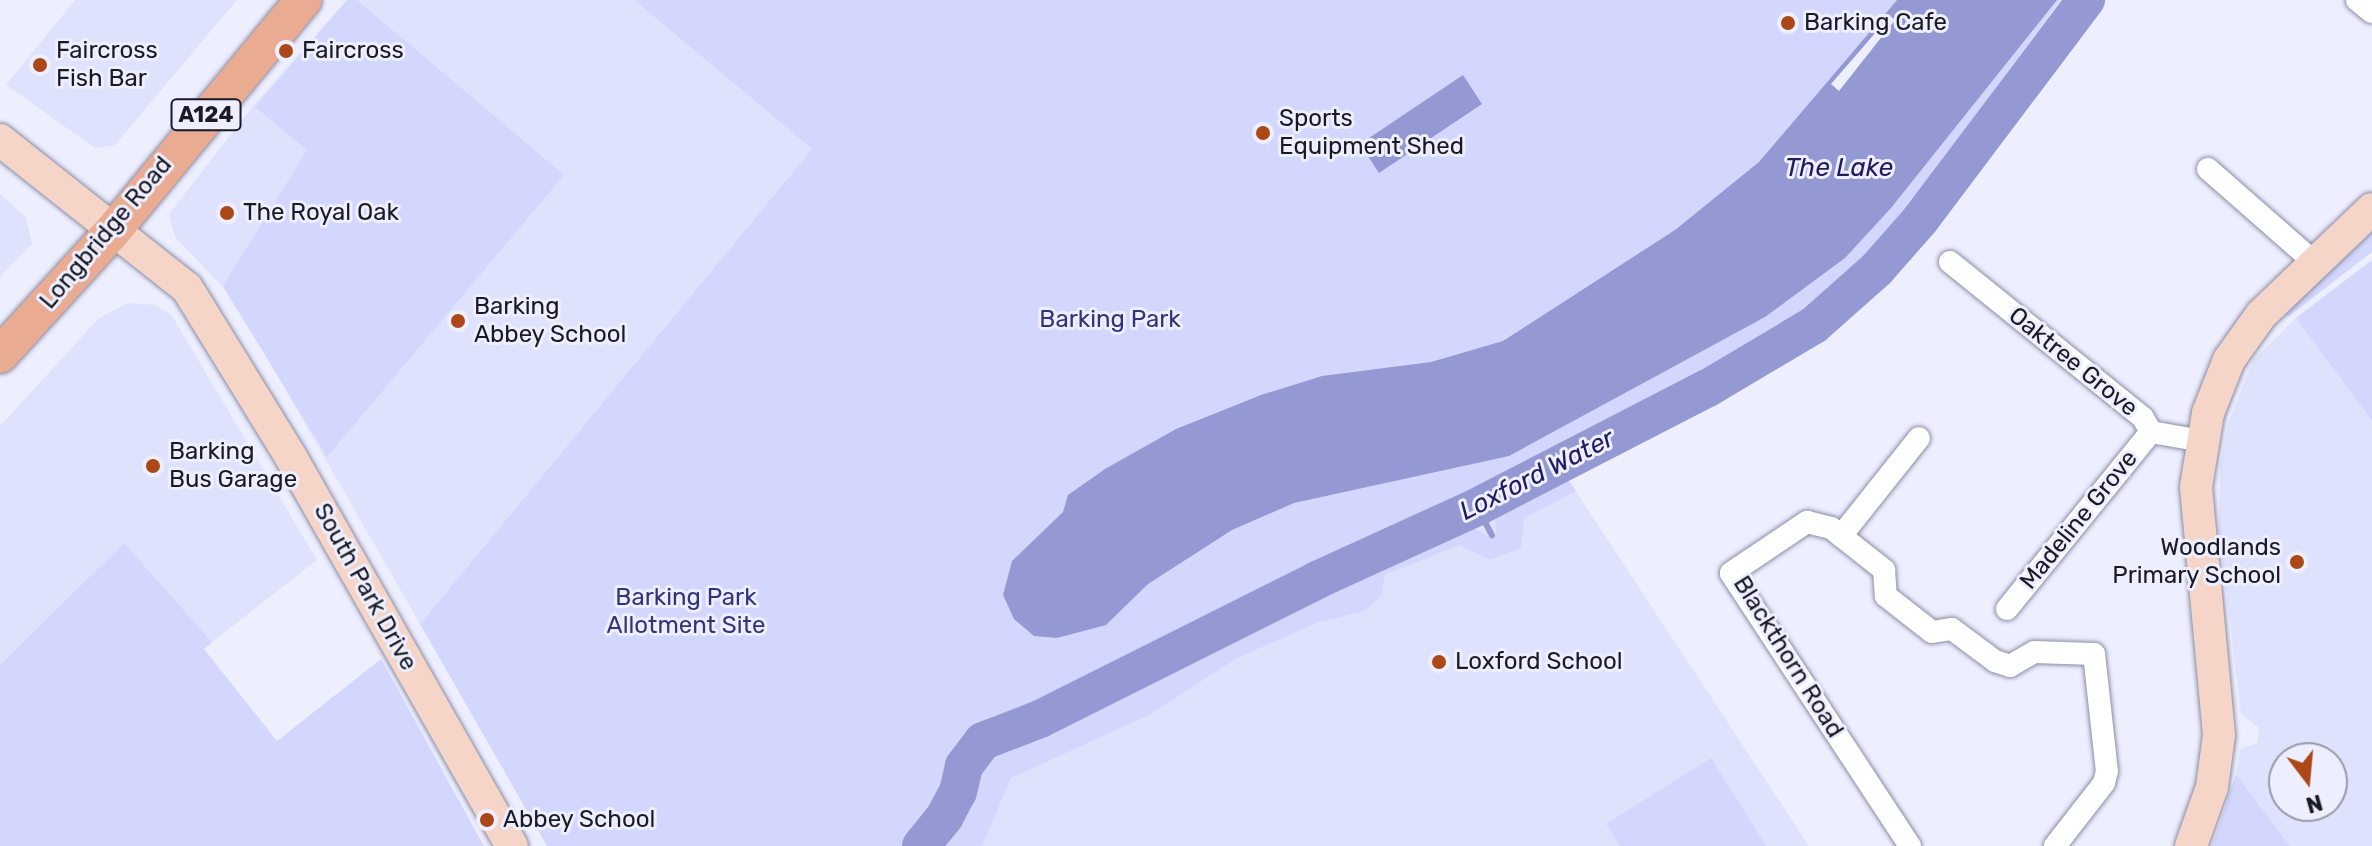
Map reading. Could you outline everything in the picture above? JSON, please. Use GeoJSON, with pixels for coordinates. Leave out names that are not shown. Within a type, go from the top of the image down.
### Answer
{"type":"FeatureCollection","features":[{"type":"Feature","properties":{"kind":"main road","name":"Longbridge Road"},"geometry":{"type":"LineString","coordinates":[[0,355],[112,232],[303,0]]}},
{"type":"Feature","properties":{"kind":"street"},"geometry":{"type":"LineString","coordinates":[[2357,0],[2372,12]]}},
{"type":"Feature","properties":{"kind":"street","name":"South Park Drive"},"geometry":{"type":"LineString","coordinates":[[0,140],[112,232],[170,272],[201,308],[512,846]]}},
{"type":"Feature","properties":{"kind":"street"},"geometry":{"type":"LineString","coordinates":[[2208,169],[2314,262]]}},
{"type":"Feature","properties":{"kind":"street"},"geometry":{"type":"LineString","coordinates":[[2191,846],[2209,800],[2219,735],[2196,487],[2202,441],[2229,360],[2261,315],[2372,209]]}},
{"type":"Feature","properties":{"kind":"street","name":"Oaktree Grove"},"geometry":{"type":"LineString","coordinates":[[1950,262],[2143,418],[2151,432],[2202,441]]}},
{"type":"Feature","properties":{"kind":"street","name":"Madeline Grove"},"geometry":{"type":"LineString","coordinates":[[2007,609],[2151,432]]}},
{"type":"Feature","properties":{"kind":"street"},"geometry":{"type":"LineString","coordinates":[[1841,536],[1919,438]]}},
{"type":"Feature","properties":{"kind":"street","name":"Blackthorn Road"},"geometry":{"type":"LineString","coordinates":[[1910,846],[1731,573],[1807,522],[1841,536],[1884,570],[1886,596],[1932,632],[1952,629],[2010,666],[2034,652],[2094,654],[2107,771],[2104,783],[2055,846]]}},
{"type":"Feature","properties":{"kind":"shaded area"},"geometry":{"type":"Polygon","coordinates":[[[75,0],[237,0],[115,145],[95,148],[6,85],[75,0]]]}},
{"type":"Feature","properties":{"kind":"shaded area","name":"Barking Abbey School"},"geometry":{"type":"Polygon","coordinates":[[[347,0],[634,0],[812,149],[420,624],[265,354],[222,286],[175,237],[169,214],[253,106],[347,0]]]}},
{"type":"Feature","properties":{"kind":"shaded area"},"geometry":{"type":"Polygon","coordinates":[[[0,194],[26,217],[32,244],[0,277],[0,194]]]}},
{"type":"Feature","properties":{"kind":"shaded area","name":"Barking Bus Garage"},"geometry":{"type":"Polygon","coordinates":[[[128,303],[156,305],[172,316],[317,560],[212,642],[124,544],[0,665],[0,426],[99,318],[128,303]]]}},
{"type":"Feature","properties":{"kind":"shaded area","name":"Woodlands Primary School"},"geometry":{"type":"Polygon","coordinates":[[[2296,318],[2372,421],[2372,846],[2290,846],[2272,822],[2348,822],[2348,742],[2268,742],[2268,817],[2236,774],[2240,749],[2257,743],[2259,728],[2241,714],[2219,531],[2220,465],[2228,424],[2253,360],[2296,318]]]}},
{"type":"Feature","properties":{"kind":"shaded area","name":"Loxford School"},"geometry":{"type":"Polygon","coordinates":[[[1565,475],[1809,846],[937,846],[958,816],[977,764],[994,746],[1040,730],[1180,660],[1188,663],[1565,475]]]}},
{"type":"Feature","properties":{"kind":"green space"},"geometry":{"type":"Polygon","coordinates":[[[347,0],[357,0],[564,175],[327,457],[223,286],[307,150],[255,107],[347,0]]]}},
{"type":"Feature","properties":{"kind":"green space","name":"Barking Park"},"geometry":{"type":"Polygon","coordinates":[[[634,0],[2061,0],[1969,124],[1906,225],[1881,256],[1817,316],[1432,522],[1041,712],[984,734],[959,762],[952,793],[919,841],[909,846],[547,846],[420,624],[812,149],[634,0]]]}},
{"type":"Feature","properties":{"kind":"green space"},"geometry":{"type":"Polygon","coordinates":[[[2372,232],[2372,252],[2288,317],[2284,312],[2372,232]]]}},
{"type":"Feature","properties":{"kind":"green space"},"geometry":{"type":"Polygon","coordinates":[[[2372,260],[2372,421],[2296,318],[2372,260]]]}},
{"type":"Feature","properties":{"kind":"green space"},"geometry":{"type":"Polygon","coordinates":[[[1565,475],[1576,491],[1524,518],[1521,548],[1490,560],[1459,545],[1385,575],[1381,596],[1365,611],[1319,622],[1237,658],[1149,715],[1011,778],[982,846],[937,846],[958,816],[977,764],[994,746],[1040,730],[1341,580],[1468,524],[1491,538],[1496,535],[1495,511],[1565,475]]]}},
{"type":"Feature","properties":{"kind":"green space"},"geometry":{"type":"Polygon","coordinates":[[[124,543],[212,642],[204,649],[277,741],[381,659],[484,846],[0,846],[0,665],[124,543]]]}},
{"type":"Feature","properties":{"kind":"green space"},"geometry":{"type":"Polygon","coordinates":[[[1711,758],[1766,846],[1620,846],[1606,824],[1711,758]]]}},
{"type":"Feature","properties":{"kind":"green space"},"geometry":{"type":"Polygon","coordinates":[[[2236,774],[2268,817],[2268,822],[2272,822],[2290,846],[2212,846],[2236,774]]]}},
{"type":"Feature","properties":{"kind":"water","name":"The Lake"},"geometry":{"type":"Polygon","coordinates":[[[1897,0],[2057,0],[1891,208],[1845,258],[1765,317],[1509,456],[1294,503],[1232,530],[1148,584],[1106,625],[1057,638],[1034,636],[1014,619],[1003,595],[1012,561],[1063,512],[1068,495],[1105,469],[1176,429],[1261,395],[1322,376],[1431,362],[1503,341],[1675,230],[1759,162],[1897,0]]]}},
{"type":"Feature","properties":{"kind":"water"},"geometry":{"type":"Polygon","coordinates":[[[1463,75],[1482,104],[1379,173],[1360,144],[1463,75]]]}},
{"type":"Feature","properties":{"kind":"pier"},"geometry":{"type":"Polygon","coordinates":[[[1890,16],[1895,20],[1839,91],[1831,84],[1890,16]]]}},
{"type":"Feature","properties":{"kind":"waterway","name":"Loxford Water"},"geometry":{"type":"LineString","coordinates":[[921,846],[945,816],[958,792],[964,766],[983,741],[1040,719],[1317,580],[1477,507],[1708,388],[1814,325],[1877,269],[1920,220],[2086,0]]}},
{"type":"Feature","properties":{"kind":"waterway"},"geometry":{"type":"LineString","coordinates":[[1477,507],[1492,535]]}},
{"type":"Feature","properties":{"kind":"place","name":"Barking Cafe"},"geometry":{"type":"Point","coordinates":[1788,23]}},
{"type":"Feature","properties":{"kind":"place","name":"Faircross"},"geometry":{"type":"Point","coordinates":[286,51]}},
{"type":"Feature","properties":{"kind":"place","name":"Faircross Fish Bar"},"geometry":{"type":"Point","coordinates":[40,65]}},
{"type":"Feature","properties":{"kind":"place","name":"Sports Equipment Shed"},"geometry":{"type":"Point","coordinates":[1263,133]}},
{"type":"Feature","properties":{"kind":"place","name":"The Royal Oak"},"geometry":{"type":"Point","coordinates":[227,213]}},
{"type":"Feature","properties":{"kind":"place","name":"Barking Abbey School"},"geometry":{"type":"Point","coordinates":[458,321]}},
{"type":"Feature","properties":{"kind":"place","name":"Barking Bus Garage"},"geometry":{"type":"Point","coordinates":[153,466]}},
{"type":"Feature","properties":{"kind":"place","name":"Woodlands Primary School"},"geometry":{"type":"Point","coordinates":[2297,562]}},
{"type":"Feature","properties":{"kind":"place","name":"Loxford School"},"geometry":{"type":"Point","coordinates":[1439,662]}},
{"type":"Feature","properties":{"kind":"place","name":"Abbey School"},"geometry":{"type":"Point","coordinates":[487,820]}},
{"type":"Feature","properties":{"kind":"park label","name":"Barking Park Allotment Site"},"geometry":{"type":"Point","coordinates":[686,612]}}]}
